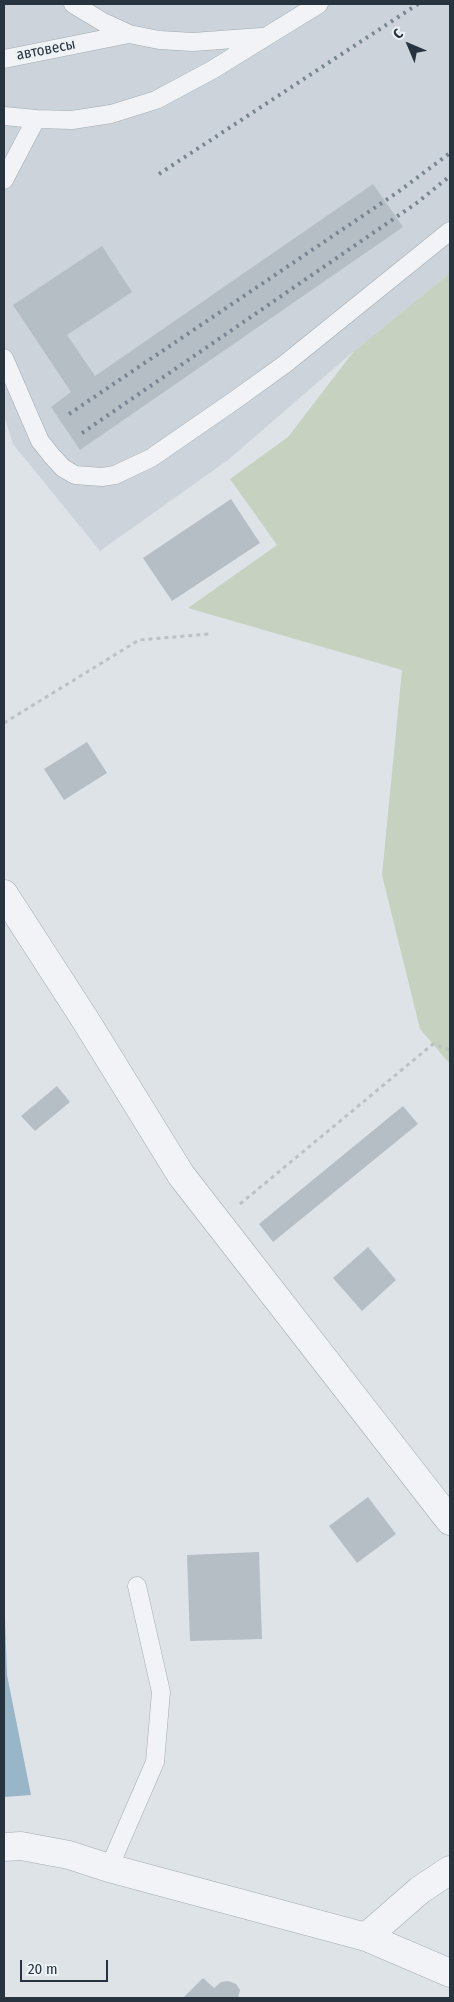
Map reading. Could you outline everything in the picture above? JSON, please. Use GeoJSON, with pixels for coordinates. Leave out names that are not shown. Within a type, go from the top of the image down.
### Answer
{"type":"FeatureCollection","features":[{"type":"Feature","properties":{"kind":"street"},"geometry":{"type":"LineString","coordinates":[[4,894],[182,1175],[450,1521]]}},
{"type":"Feature","properties":{"kind":"street"},"geometry":{"type":"LineString","coordinates":[[12,1846],[68,1855],[366,1937],[450,1973]]}},
{"type":"Feature","properties":{"kind":"street"},"geometry":{"type":"LineString","coordinates":[[366,1937],[420,1890],[450,1870]]}},
{"type":"Feature","properties":{"kind":"lane"},"geometry":{"type":"LineString","coordinates":[[4,116],[72,120],[111,114],[156,100],[212,70],[319,4]]}},
{"type":"Feature","properties":{"kind":"lane"},"geometry":{"type":"LineString","coordinates":[[77,5],[103,22],[129,34],[159,40],[193,42],[266,37]]}},
{"type":"Feature","properties":{"kind":"lane","name":"автовесы"},"geometry":{"type":"LineString","coordinates":[[4,59],[129,34]]}},
{"type":"Feature","properties":{"kind":"lane"},"geometry":{"type":"LineString","coordinates":[[4,180],[36,119]]}},
{"type":"Feature","properties":{"kind":"lane"},"geometry":{"type":"LineString","coordinates":[[4,358],[40,441],[63,468],[75,475],[102,477],[115,474],[151,458],[249,390],[293,358],[450,231]]}},
{"type":"Feature","properties":{"kind":"lane"},"geometry":{"type":"LineString","coordinates":[[110,1868],[155,1762],[156,1753],[161,1692],[137,1586]]}},
{"type":"Feature","properties":{"kind":"path"},"geometry":{"type":"LineString","coordinates":[[4,723],[139,640],[209,634]]}},
{"type":"Feature","properties":{"kind":"path"},"geometry":{"type":"LineString","coordinates":[[218,1222],[433,1044],[450,1050]]}},
{"type":"Feature","properties":{"kind":"shaded area"},"geometry":{"type":"Polygon","coordinates":[[[4,4],[450,4],[450,273],[354,351],[228,460],[100,551],[13,444],[4,415],[4,4]]]}},
{"type":"Feature","properties":{"kind":"green space"},"geometry":{"type":"Polygon","coordinates":[[[450,273],[450,1064],[420,1029],[382,875],[402,670],[188,608],[277,545],[230,479],[288,437],[354,351],[450,273]]]}},
{"type":"Feature","properties":{"kind":"water"},"geometry":{"type":"Polygon","coordinates":[[[4,1591],[7,1675],[31,1795],[4,1797],[4,1591]]]}},
{"type":"Feature","properties":{"kind":"building"},"geometry":{"type":"Polygon","coordinates":[[[373,184],[403,227],[80,450],[51,407],[71,392],[13,305],[102,246],[132,292],[67,335],[95,376],[373,184]]]}},
{"type":"Feature","properties":{"kind":"building"},"geometry":{"type":"Polygon","coordinates":[[[231,499],[260,543],[172,601],[143,558],[231,499]]]}},
{"type":"Feature","properties":{"kind":"building"},"geometry":{"type":"Polygon","coordinates":[[[87,742],[107,773],[64,800],[44,769],[87,742]]]}},
{"type":"Feature","properties":{"kind":"building"},"geometry":{"type":"Polygon","coordinates":[[[57,1086],[70,1102],[35,1131],[21,1116],[57,1086]]]}},
{"type":"Feature","properties":{"kind":"building"},"geometry":{"type":"Polygon","coordinates":[[[403,1106],[418,1124],[273,1242],[259,1224],[403,1106]]]}},
{"type":"Feature","properties":{"kind":"building"},"geometry":{"type":"Polygon","coordinates":[[[368,1247],[396,1280],[362,1311],[333,1278],[368,1247]]]}},
{"type":"Feature","properties":{"kind":"building"},"geometry":{"type":"Polygon","coordinates":[[[368,1497],[396,1534],[357,1563],[329,1526],[368,1497]]]}},
{"type":"Feature","properties":{"kind":"building"},"geometry":{"type":"Polygon","coordinates":[[[259,1552],[262,1639],[190,1641],[187,1555],[259,1552]]]}},
{"type":"Feature","properties":{"kind":"building"},"geometry":{"type":"Polygon","coordinates":[[[203,1978],[214,1988],[221,1982],[228,1981],[236,1984],[240,1990],[238,1998],[183,1998],[203,1978]]]}},
{"type":"Feature","properties":{"kind":"railway"},"geometry":{"type":"LineString","coordinates":[[159,174],[418,4]]}},
{"type":"Feature","properties":{"kind":"railway"},"geometry":{"type":"LineString","coordinates":[[69,414],[398,192],[450,153]]}},
{"type":"Feature","properties":{"kind":"railway"},"geometry":{"type":"LineString","coordinates":[[82,433],[418,202],[450,176]]}}]}
